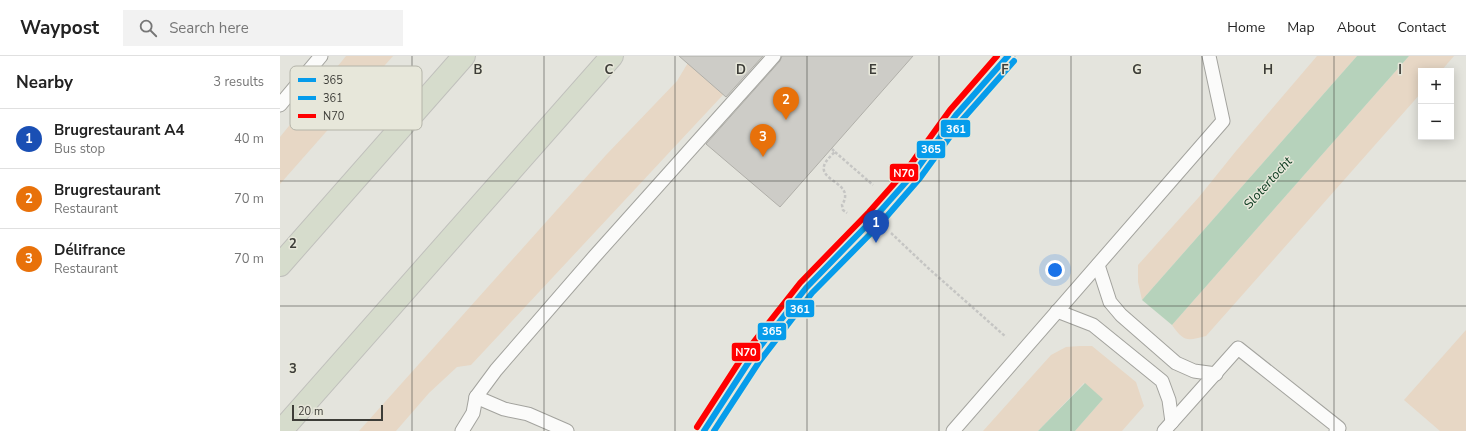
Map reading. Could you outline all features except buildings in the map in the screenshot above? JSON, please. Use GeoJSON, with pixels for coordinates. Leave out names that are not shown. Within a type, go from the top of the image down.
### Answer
{"type":"FeatureCollection","features":[{"type":"Feature","properties":{"kind":"highway"},"geometry":{"type":"LineString","coordinates":[[422,104],[464,56]]}},
{"type":"Feature","properties":{"kind":"highway"},"geometry":{"type":"LineString","coordinates":[[281,431],[612,56]]}},
{"type":"Feature","properties":{"kind":"highway"},"geometry":{"type":"LineString","coordinates":[[280,265],[399,130]]}},
{"type":"Feature","properties":{"kind":"lane"},"geometry":{"type":"LineString","coordinates":[[313,66],[321,56]]}},
{"type":"Feature","properties":{"kind":"lane"},"geometry":{"type":"LineString","coordinates":[[474,431],[473,413],[476,397],[496,370],[594,257],[774,56]]}},
{"type":"Feature","properties":{"kind":"lane"},"geometry":{"type":"LineString","coordinates":[[704,431],[752,358],[806,288],[875,217],[914,172],[956,115],[1008,56]]}},
{"type":"Feature","properties":{"kind":"lane"},"geometry":{"type":"LineString","coordinates":[[953,431],[1223,121],[1209,56]]}},
{"type":"Feature","properties":{"kind":"lane"},"geometry":{"type":"LineString","coordinates":[[280,105],[290,93]]}},
{"type":"Feature","properties":{"kind":"lane"},"geometry":{"type":"LineString","coordinates":[[1098,265],[1110,302],[1121,315],[1176,362],[1194,371],[1216,374]]}},
{"type":"Feature","properties":{"kind":"lane"},"geometry":{"type":"LineString","coordinates":[[1056,311],[1093,325],[1162,381],[1169,400],[1168,426]]}},
{"type":"Feature","properties":{"kind":"lane"},"geometry":{"type":"LineString","coordinates":[[1168,426],[1238,348],[1339,428],[1336,431]]}},
{"type":"Feature","properties":{"kind":"lane"},"geometry":{"type":"LineString","coordinates":[[476,397],[504,409],[528,414],[567,431]]}},
{"type":"Feature","properties":{"kind":"lane"},"geometry":{"type":"LineString","coordinates":[[462,431],[473,413]]}},
{"type":"Feature","properties":{"kind":"path"},"geometry":{"type":"LineString","coordinates":[[832,149],[890,199]]}},
{"type":"Feature","properties":{"kind":"path"},"geometry":{"type":"LineString","coordinates":[[835,152],[826,160],[824,165],[825,174],[844,190],[846,199],[842,206],[843,210],[864,228]]}},
{"type":"Feature","properties":{"kind":"path"},"geometry":{"type":"LineString","coordinates":[[875,217],[926,267],[981,316],[1024,351]]}},
{"type":"Feature","properties":{"kind":"shaded area"},"geometry":{"type":"Polygon","coordinates":[[[346,56],[393,56],[384,66],[338,66],[346,56]]]}},
{"type":"Feature","properties":{"kind":"shaded area"},"geometry":{"type":"Polygon","coordinates":[[[692,56],[735,82],[471,365],[457,367],[429,393],[396,431],[359,431],[606,155],[677,81],[692,56]]]}},
{"type":"Feature","properties":{"kind":"shaded area"},"geometry":{"type":"Polygon","coordinates":[[[1317,56],[1357,56],[1142,300],[1138,282],[1138,265],[1199,197],[1317,56]]]}},
{"type":"Feature","properties":{"kind":"shaded area"},"geometry":{"type":"Polygon","coordinates":[[[1409,56],[1454,56],[1444,68],[1418,68],[1418,96],[1206,336],[1186,339],[1180,335],[1172,325],[1409,56]]]}},
{"type":"Feature","properties":{"kind":"shaded area"},"geometry":{"type":"Polygon","coordinates":[[[290,125],[290,130],[328,130],[280,184],[280,137],[290,125]]]}},
{"type":"Feature","properties":{"kind":"shaded area"},"geometry":{"type":"Polygon","coordinates":[[[1466,330],[1466,431],[1440,431],[1404,400],[1466,330]]]}},
{"type":"Feature","properties":{"kind":"shaded area"},"geometry":{"type":"Polygon","coordinates":[[[1092,346],[1136,382],[1144,406],[1122,431],[1075,431],[1103,399],[1084,383],[1038,431],[983,431],[1051,355],[1066,347],[1092,346]]]}},
{"type":"Feature","properties":{"kind":"water","name":"Slotertocht"},"geometry":{"type":"Polygon","coordinates":[[[1357,56],[1409,56],[1172,325],[1142,300],[1357,56]]]}},
{"type":"Feature","properties":{"kind":"water"},"geometry":{"type":"Polygon","coordinates":[[[1085,383],[1103,399],[1075,431],[1038,431],[1085,383]]]}},
{"type":"Feature","properties":{"kind":"transit line","name":"N70"},"geometry":{"type":"LineString","coordinates":[[697,427],[745,353],[800,283],[869,212],[908,168],[950,110],[997,56]]}},
{"type":"Feature","properties":{"kind":"transit line","name":"365"},"geometry":{"type":"LineString","coordinates":[[704,431],[752,357],[806,288],[875,217],[914,173],[956,115],[1008,56]]}},
{"type":"Feature","properties":{"kind":"transit line","name":"361"},"geometry":{"type":"LineString","coordinates":[[714,431],[759,362],[812,293],[881,223],[920,178],[962,120],[1014,61]]}},
{"type":"Feature","properties":{"kind":"place","name":"Brugrestaurant"},"geometry":{"type":"Point","coordinates":[786,120]}},
{"type":"Feature","properties":{"kind":"place","name":"Délifrance"},"geometry":{"type":"Point","coordinates":[763,157]}},
{"type":"Feature","properties":{"kind":"place","name":"Brugrestaurant A4"},"geometry":{"type":"Point","coordinates":[876,243]}}]}
